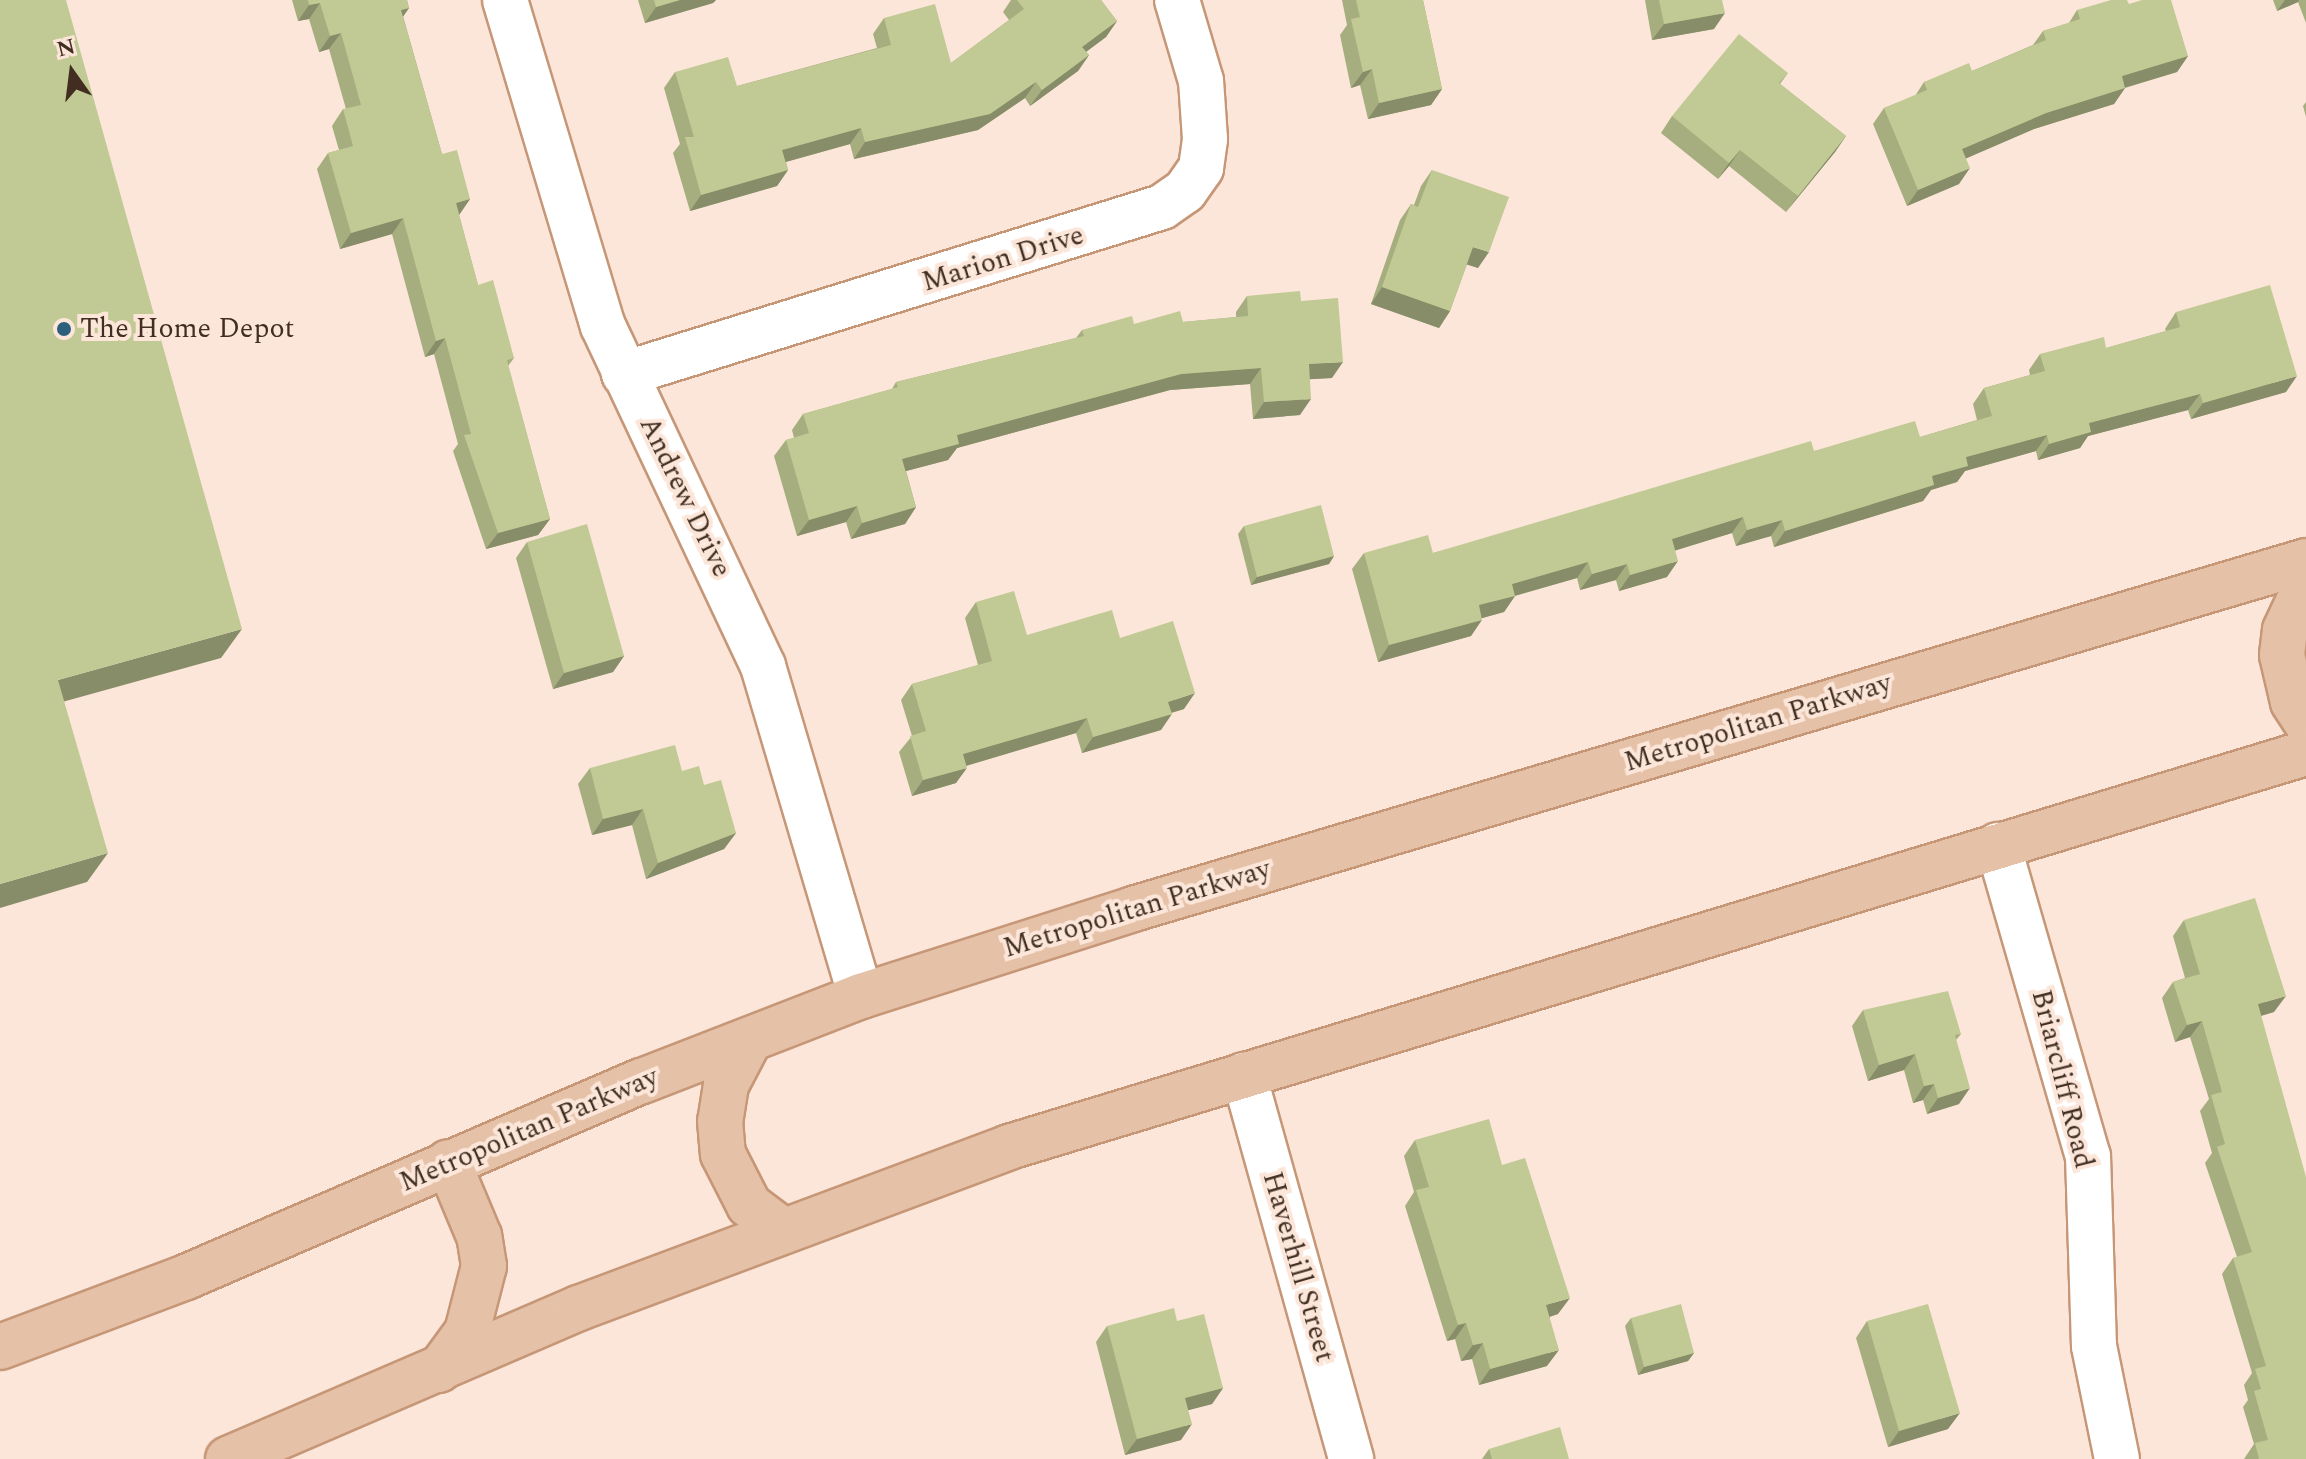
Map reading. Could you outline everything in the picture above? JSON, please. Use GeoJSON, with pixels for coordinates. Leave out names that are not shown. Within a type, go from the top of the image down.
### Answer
{"type":"FeatureCollection","features":[{"type":"Feature","properties":{"kind":"main road","name":"Metropolitan Parkway"},"geometry":{"type":"LineString","coordinates":[[0,1347],[186,1277],[448,1162],[861,996],[1133,909],[2306,561]]}},
{"type":"Feature","properties":{"kind":"main road"},"geometry":{"type":"LineString","coordinates":[[2306,585],[2285,630],[2282,655],[2293,702],[2306,722]]}},
{"type":"Feature","properties":{"kind":"main road"},"geometry":{"type":"LineString","coordinates":[[228,1459],[781,1229],[1113,1113],[2306,753]]}},
{"type":"Feature","properties":{"kind":"main road"},"geometry":{"type":"LineString","coordinates":[[749,1041],[726,1085],[720,1121],[723,1154],[749,1205],[781,1229]]}},
{"type":"Feature","properties":{"kind":"main road"},"geometry":{"type":"LineString","coordinates":[[439,1370],[467,1332],[484,1266],[479,1236],[448,1162]]}},
{"type":"Feature","properties":{"kind":"street","name":"Andrew Drive"},"geometry":{"type":"LineString","coordinates":[[505,0],[603,326],[747,623],[861,996]]}},
{"type":"Feature","properties":{"kind":"street","name":"Marion Drive"},"geometry":{"type":"LineString","coordinates":[[624,374],[1162,207],[1185,191],[1201,168],[1205,139],[1201,81],[1177,0]]}},
{"type":"Feature","properties":{"kind":"street","name":"Briarcliff Road"},"geometry":{"type":"LineString","coordinates":[[1998,845],[2088,1156],[2094,1346],[2117,1459]]}},
{"type":"Feature","properties":{"kind":"street","name":"Haverhill Street"},"geometry":{"type":"LineString","coordinates":[[1244,1075],[1351,1459]]}},
{"type":"Feature","properties":{"kind":"building","name":"The Home Depot"},"geometry":{"type":"Polygon","coordinates":[[[0,0],[66,0],[242,629],[58,680],[108,853],[0,884],[0,0]]]}},
{"type":"Feature","properties":{"kind":"building"},"geometry":{"type":"Polygon","coordinates":[[[308,0],[407,0],[409,8],[401,10],[442,154],[457,150],[470,199],[456,203],[478,285],[493,280],[514,358],[507,360],[550,519],[498,533],[464,435],[471,434],[445,338],[436,341],[403,218],[351,233],[328,153],[353,146],[343,109],[361,105],[341,33],[330,36],[320,3],[309,5],[308,0]]]}},
{"type":"Feature","properties":{"kind":"building"},"geometry":{"type":"Polygon","coordinates":[[[654,0],[680,0],[656,7],[654,0]]]}},
{"type":"Feature","properties":{"kind":"building"},"geometry":{"type":"Polygon","coordinates":[[[1017,0],[1101,0],[1117,21],[1082,47],[1089,55],[1042,90],[1036,82],[990,114],[865,142],[861,128],[782,150],[788,170],[701,195],[685,137],[694,137],[675,72],[728,57],[737,86],[891,45],[884,18],[935,4],[951,63],[1024,9],[1017,0]]]}},
{"type":"Feature","properties":{"kind":"building"},"geometry":{"type":"Polygon","coordinates":[[[1356,0],[1423,0],[1442,89],[1379,103],[1372,69],[1363,72],[1351,19],[1360,17],[1356,0]]]}},
{"type":"Feature","properties":{"kind":"building"},"geometry":{"type":"Polygon","coordinates":[[[1659,0],[1722,0],[1725,13],[1664,24],[1659,0]]]}},
{"type":"Feature","properties":{"kind":"building"},"geometry":{"type":"Polygon","coordinates":[[[2111,0],[2127,0],[2129,4],[2142,0],[2171,0],[2188,56],[2122,76],[2125,88],[2046,113],[1962,149],[1970,168],[1918,190],[1884,108],[1927,90],[1924,82],[1969,63],[1972,71],[2046,40],[2043,31],[2080,19],[2077,10],[2111,0]]]}},
{"type":"Feature","properties":{"kind":"building"},"geometry":{"type":"Polygon","coordinates":[[[1739,34],[1788,73],[1779,83],[1846,136],[1798,196],[1740,150],[1729,163],[1672,116],[1739,34]]]}},
{"type":"Feature","properties":{"kind":"building"},"geometry":{"type":"Polygon","coordinates":[[[1432,170],[1509,197],[1489,252],[1473,247],[1450,311],[1382,287],[1411,204],[1418,207],[1432,170]]]}},
{"type":"Feature","properties":{"kind":"building"},"geometry":{"type":"Polygon","coordinates":[[[2270,285],[2297,376],[2203,403],[2200,394],[2089,423],[2091,432],[2049,444],[2047,435],[1966,457],[1968,466],[1932,476],[1934,485],[1785,531],[1782,520],[1747,530],[1743,517],[1672,539],[1678,561],[1630,575],[1627,564],[1592,574],[1588,562],[1512,584],[1515,596],[1479,605],[1482,620],[1389,645],[1364,553],[1428,535],[1433,553],[1811,441],[1814,451],[1915,421],[1920,437],[1992,416],[1984,388],[2045,371],[2040,354],[2104,337],[2106,348],[2180,327],[2176,312],[2270,285]]]}},
{"type":"Feature","properties":{"kind":"building"},"geometry":{"type":"Polygon","coordinates":[[[1300,291],[1301,301],[1338,298],[1343,362],[1309,364],[1311,399],[1264,402],[1261,368],[1181,374],[957,435],[959,444],[902,459],[916,507],[862,523],[857,506],[809,520],[786,440],[809,433],[803,414],[898,387],[896,382],[1084,336],[1082,330],[1132,316],[1134,324],[1180,311],[1183,322],[1248,316],[1247,296],[1300,291]]]}},
{"type":"Feature","properties":{"kind":"building"},"geometry":{"type":"Polygon","coordinates":[[[1321,505],[1334,556],[1257,577],[1244,526],[1321,505]]]}},
{"type":"Feature","properties":{"kind":"building"},"geometry":{"type":"Polygon","coordinates":[[[587,524],[624,656],[564,673],[527,542],[587,524]]]}},
{"type":"Feature","properties":{"kind":"building"},"geometry":{"type":"Polygon","coordinates":[[[1014,591],[1027,635],[1112,610],[1120,638],[1173,621],[1195,693],[1168,702],[1172,714],[1093,737],[1087,718],[963,754],[967,768],[923,780],[910,736],[926,731],[912,684],[992,661],[976,602],[1014,591]]]}},
{"type":"Feature","properties":{"kind":"building"},"geometry":{"type":"Polygon","coordinates":[[[675,745],[682,771],[699,766],[704,785],[721,780],[736,833],[658,863],[643,809],[603,819],[590,768],[675,745]]]}},
{"type":"Feature","properties":{"kind":"building"},"geometry":{"type":"Polygon","coordinates":[[[2255,898],[2286,996],[2258,1004],[2306,1177],[2306,1459],[2259,1459],[2255,1443],[2268,1440],[2254,1391],[2261,1389],[2255,1369],[2266,1366],[2233,1258],[2252,1252],[2217,1147],[2225,1144],[2211,1095],[2222,1092],[2202,1021],[2187,1025],[2173,982],[2200,974],[2184,920],[2255,898]]]}},
{"type":"Feature","properties":{"kind":"building"},"geometry":{"type":"Polygon","coordinates":[[[1948,991],[1961,1034],[1955,1035],[1970,1088],[1938,1098],[1934,1084],[1924,1086],[1915,1054],[1879,1065],[1863,1010],[1948,991]]]}},
{"type":"Feature","properties":{"kind":"building"},"geometry":{"type":"Polygon","coordinates":[[[1489,1119],[1502,1165],[1525,1158],[1570,1298],[1546,1305],[1559,1350],[1490,1369],[1483,1343],[1473,1345],[1466,1323],[1458,1325],[1416,1190],[1429,1187],[1415,1140],[1489,1119]]]}},
{"type":"Feature","properties":{"kind":"building"},"geometry":{"type":"Polygon","coordinates":[[[1681,1304],[1694,1353],[1644,1367],[1631,1318],[1681,1304]]]}},
{"type":"Feature","properties":{"kind":"building"},"geometry":{"type":"Polygon","coordinates":[[[1928,1304],[1960,1413],[1899,1431],[1867,1321],[1928,1304]]]}},
{"type":"Feature","properties":{"kind":"building"},"geometry":{"type":"Polygon","coordinates":[[[1174,1308],[1177,1321],[1204,1314],[1223,1388],[1185,1398],[1192,1424],[1137,1439],[1107,1326],[1174,1308]]]}},
{"type":"Feature","properties":{"kind":"building"},"geometry":{"type":"Polygon","coordinates":[[[1560,1427],[1569,1459],[1492,1459],[1489,1449],[1560,1427]]]}},
{"type":"Feature","properties":{"kind":"place","name":"The Home Depot"},"geometry":{"type":"Point","coordinates":[64,329]}}]}
